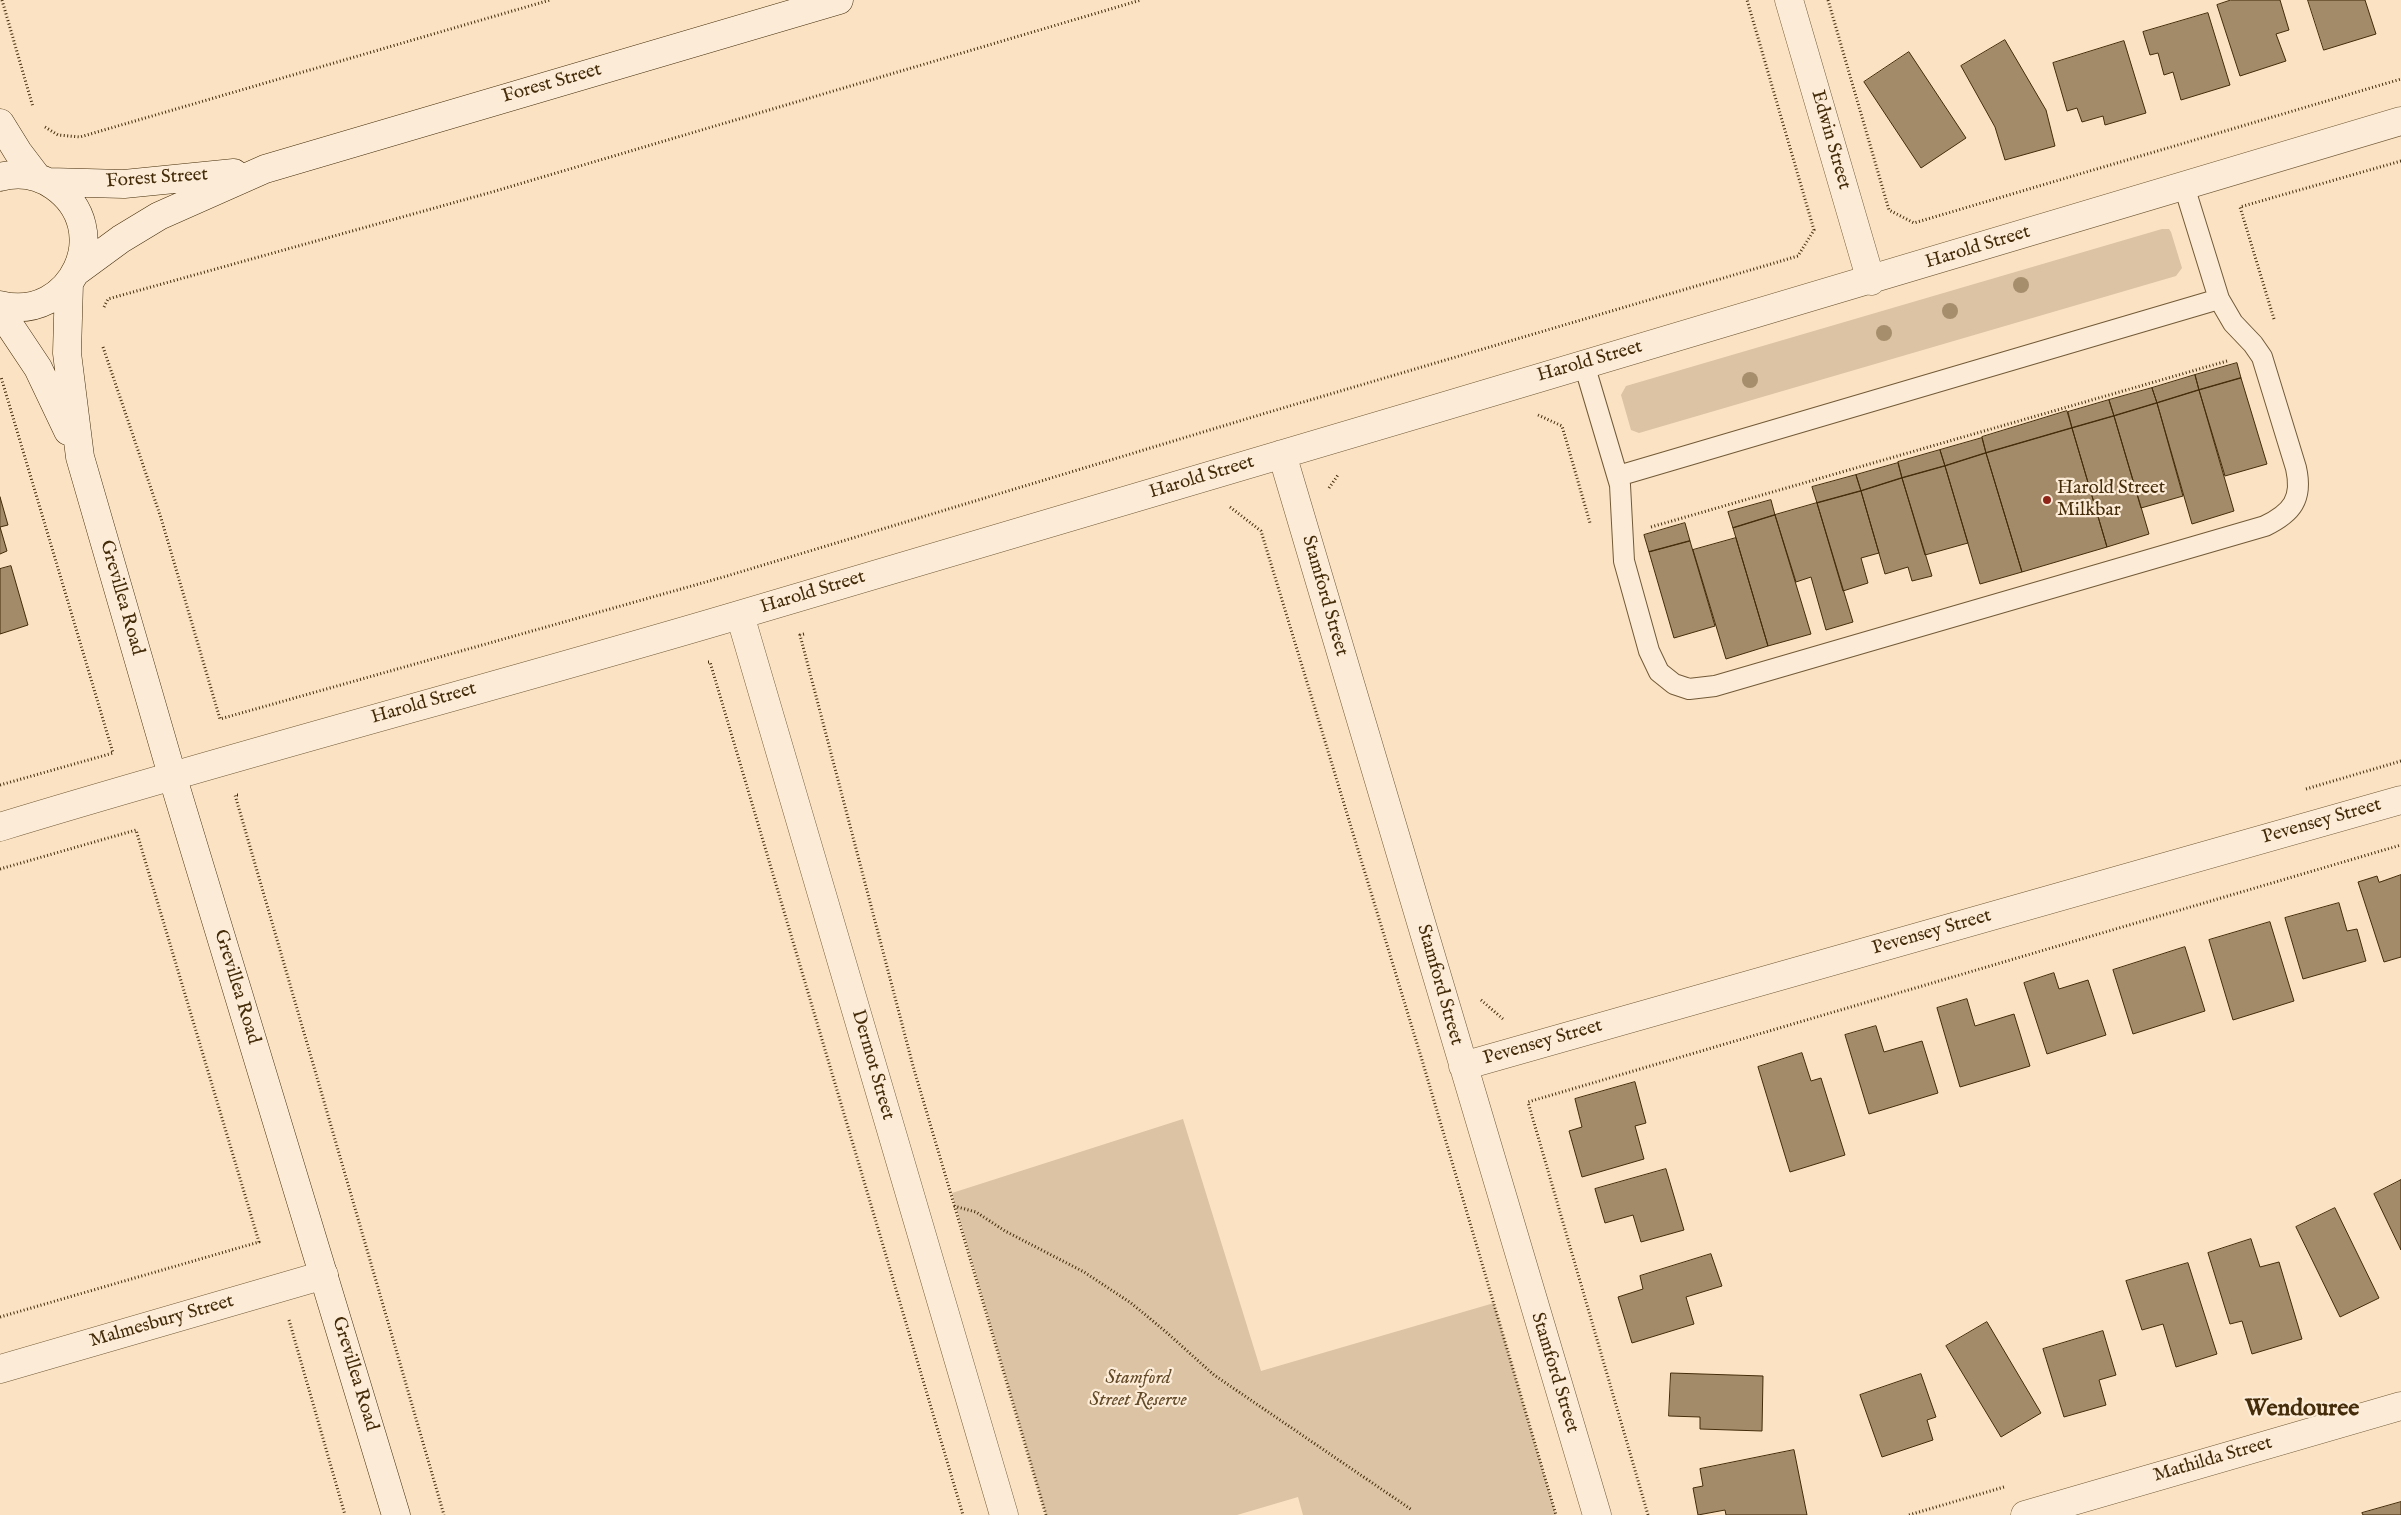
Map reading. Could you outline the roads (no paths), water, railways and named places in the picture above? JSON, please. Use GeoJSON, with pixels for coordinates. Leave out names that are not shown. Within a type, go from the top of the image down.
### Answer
{"type":"FeatureCollection","features":[{"type":"Feature","properties":{"kind":"street","name":"Edwin Street"},"geometry":{"type":"LineString","coordinates":[[1789,0],[1871,281]]}},
{"type":"Feature","properties":{"kind":"street","name":"Forest Street"},"geometry":{"type":"LineString","coordinates":[[73,277],[120,239],[159,216],[265,169],[833,1]]}},
{"type":"Feature","properties":{"kind":"street","name":"Harold Street"},"geometry":{"type":"LineString","coordinates":[[0,827],[172,775],[740,615],[1584,364],[1871,281],[2401,121]]}},
{"type":"Feature","properties":{"kind":"street","name":"Grevillea Road"},"geometry":{"type":"LineString","coordinates":[[0,123],[18,152],[43,180],[69,199],[81,222],[83,252],[73,277],[67,353],[80,457],[172,775],[396,1515]]}},
{"type":"Feature","properties":{"kind":"street","name":"Forest Street"},"geometry":{"type":"LineString","coordinates":[[43,180],[143,183],[265,169]]}},
{"type":"Feature","properties":{"kind":"street"},"geometry":{"type":"LineString","coordinates":[[0,177],[18,174],[43,180]]}},
{"type":"Feature","properties":{"kind":"street"},"geometry":{"type":"LineString","coordinates":[[0,305],[18,308],[41,304],[51,299],[73,277]]}},
{"type":"Feature","properties":{"kind":"street","name":"Grevillea Road"},"geometry":{"type":"LineString","coordinates":[[0,311],[38,368],[80,457]]}},
{"type":"Feature","properties":{"kind":"street","name":"Stamford Street"},"geometry":{"type":"LineString","coordinates":[[1282,454],[1597,1515]]}},
{"type":"Feature","properties":{"kind":"street","name":"Dermot Street"},"geometry":{"type":"LineString","coordinates":[[740,615],[1004,1515]]}},
{"type":"Feature","properties":{"kind":"street","name":"Pevensey Street"},"geometry":{"type":"LineString","coordinates":[[1463,1066],[2401,800]]}},
{"type":"Feature","properties":{"kind":"street","name":"Malmesbury Street"},"geometry":{"type":"LineString","coordinates":[[0,1369],[324,1274]]}},
{"type":"Feature","properties":{"kind":"street","name":"Mathilda Street"},"geometry":{"type":"LineString","coordinates":[[2025,1515],[2401,1406]]}},
{"type":"Feature","properties":{"kind":"lane"},"geometry":{"type":"LineString","coordinates":[[1584,364],[1618,476],[1623,508],[1621,535],[1624,560],[1649,651],[1664,677],[1679,687],[1689,689],[1715,686],[2265,526],[2280,519],[2289,511],[2297,492],[2298,477],[2266,367],[2260,353],[2233,323],[2219,299],[2184,186]]}},
{"type":"Feature","properties":{"kind":"lane"},"geometry":{"type":"LineString","coordinates":[[1618,476],[2219,299]]}},
{"type":"Feature","properties":{"kind":"place","name":"Harold Street Milkbar"},"geometry":{"type":"Point","coordinates":[2047,500]}},
{"type":"Feature","properties":{"kind":"district","name":"Wendouree"},"geometry":{"type":"Point","coordinates":[2302,1410]}},
{"type":"Feature","properties":{"kind":"park label","name":"Stamford Street Reserve"},"geometry":{"type":"Point","coordinates":[1138,1390]}}]}
